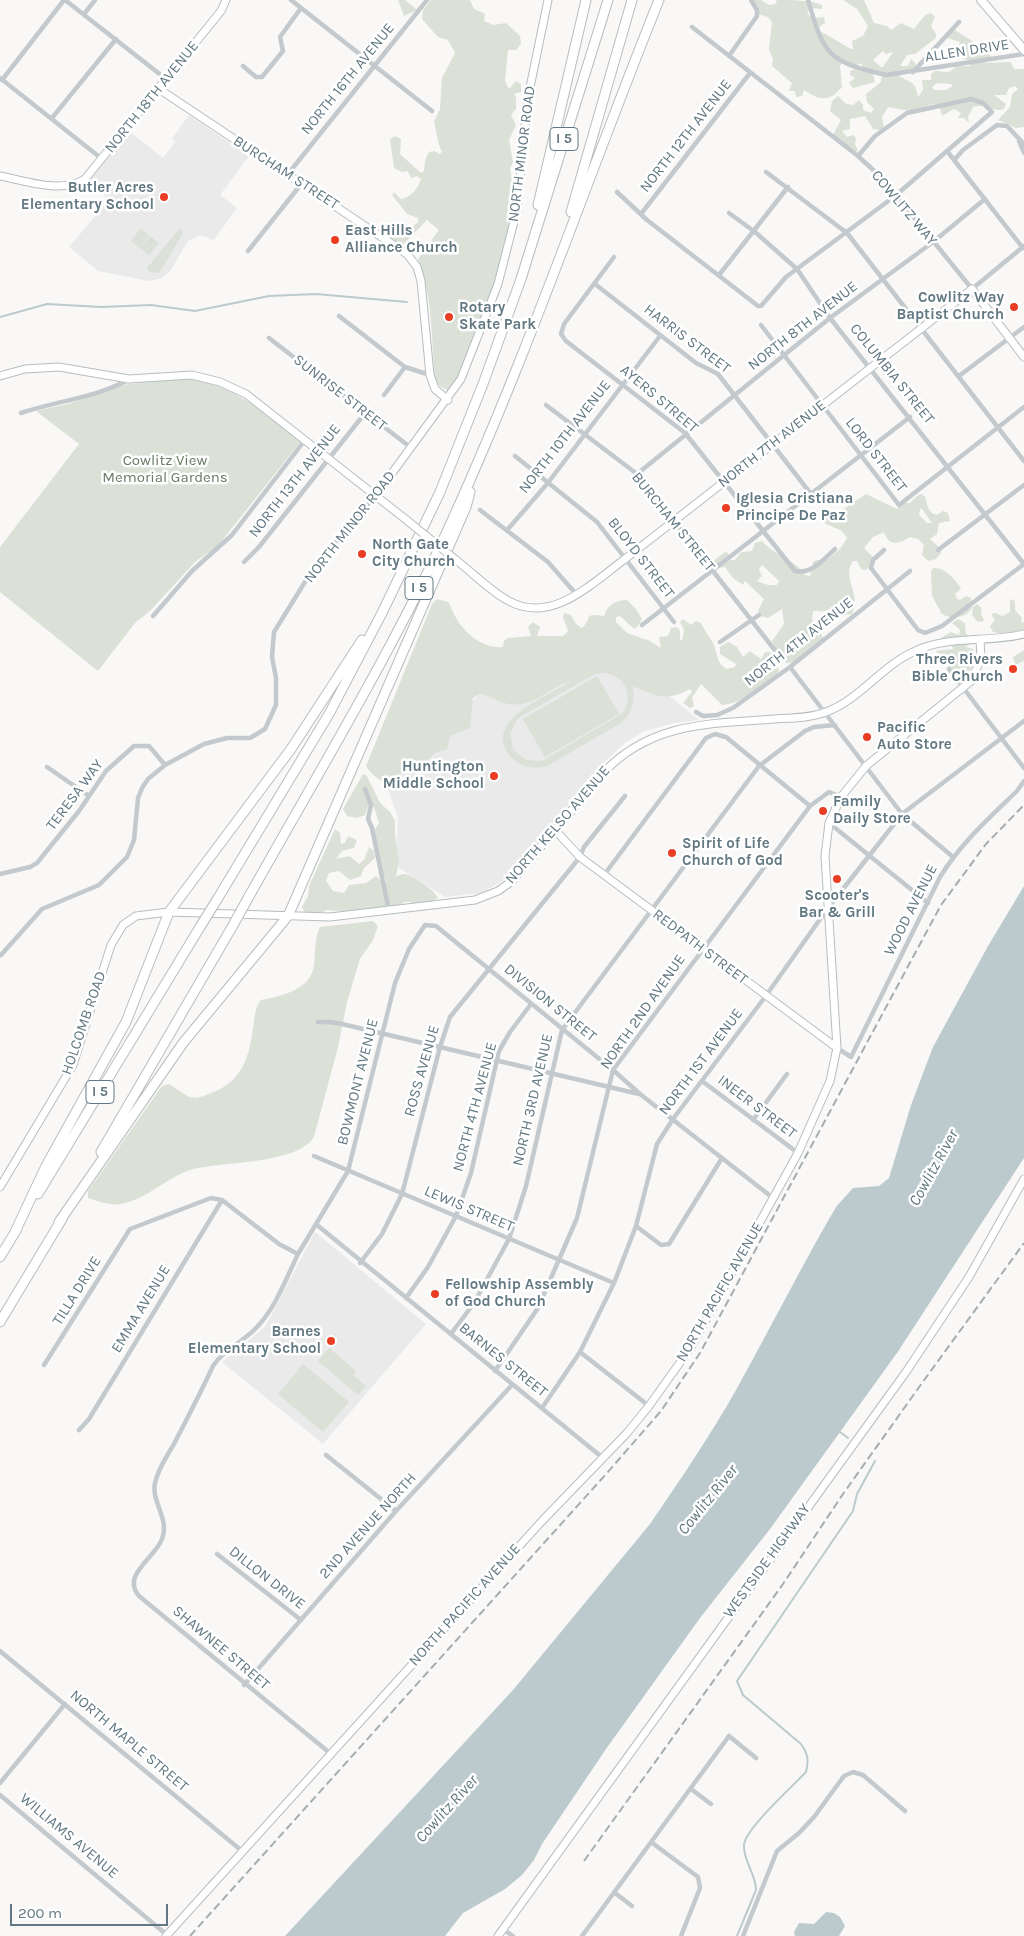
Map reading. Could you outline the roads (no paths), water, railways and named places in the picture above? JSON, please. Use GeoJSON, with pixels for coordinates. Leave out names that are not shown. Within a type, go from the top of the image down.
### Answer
{"type":"FeatureCollection","features":[{"type":"Feature","properties":{"kind":"highway"},"geometry":{"type":"LineString","coordinates":[[521,279],[586,0]]}},
{"type":"Feature","properties":{"kind":"highway","name":"I 5"},"geometry":{"type":"LineString","coordinates":[[0,1257],[329,714],[382,613],[450,468],[521,279],[608,0]]}},
{"type":"Feature","properties":{"kind":"highway","name":"I 5"},"geometry":{"type":"LineString","coordinates":[[0,1322],[232,927],[386,652],[443,540],[476,465],[557,260],[632,0]]}},
{"type":"Feature","properties":{"kind":"highway"},"geometry":{"type":"LineString","coordinates":[[557,260],[659,0]]}},
{"type":"Feature","properties":{"kind":"highway"},"geometry":{"type":"LineString","coordinates":[[59,1222],[183,1043],[288,916],[466,507],[476,465]]}},
{"type":"Feature","properties":{"kind":"highway"},"geometry":{"type":"LineString","coordinates":[[15,1232],[46,1166],[126,1022],[169,912],[291,749],[382,613]]}},
{"type":"Feature","properties":{"kind":"main road"},"geometry":{"type":"LineString","coordinates":[[980,0],[1024,50]]}},
{"type":"Feature","properties":{"kind":"street"},"geometry":{"type":"LineString","coordinates":[[102,159],[1,79],[65,0],[166,79]]}},
{"type":"Feature","properties":{"kind":"street"},"geometry":{"type":"LineString","coordinates":[[84,14],[95,0]]}},
{"type":"Feature","properties":{"kind":"street","name":"NORTH 18TH AVENUE"},"geometry":{"type":"LineString","coordinates":[[0,176],[50,185],[69,186],[85,179],[221,11],[226,0]]}},
{"type":"Feature","properties":{"kind":"street"},"geometry":{"type":"LineString","coordinates":[[291,0],[432,111]]}},
{"type":"Feature","properties":{"kind":"street","name":"NORTH 16TH AVENUE"},"geometry":{"type":"LineString","coordinates":[[288,174],[427,0]]}},
{"type":"Feature","properties":{"kind":"street","name":"NORTH MINOR ROAD"},"geometry":{"type":"LineString","coordinates":[[1,955],[42,909],[99,885],[128,857],[134,840],[138,798],[148,779],[165,764],[204,744],[228,738],[250,738],[266,729],[276,705],[276,678],[272,657],[274,632],[313,570],[376,495],[410,447],[448,400],[468,366],[498,284],[511,239],[516,210],[528,97],[548,0]]}},
{"type":"Feature","properties":{"kind":"street"},"geometry":{"type":"LineString","coordinates":[[729,56],[757,16],[757,10],[751,0]]}},
{"type":"Feature","properties":{"kind":"street","name":"ALLEN DRIVE"},"geometry":{"type":"LineString","coordinates":[[808,0],[828,54],[844,64],[886,75],[1024,54]]}},
{"type":"Feature","properties":{"kind":"street"},"geometry":{"type":"LineString","coordinates":[[243,66],[256,77],[262,77],[283,51],[280,37],[301,8]]}},
{"type":"Feature","properties":{"kind":"street","name":"ALLEN DRIVE"},"geometry":{"type":"LineString","coordinates":[[914,72],[959,22]]}},
{"type":"Feature","properties":{"kind":"street","name":"COWLITZ WAY"},"geometry":{"type":"LineString","coordinates":[[692,27],[858,156],[883,179],[972,288],[1024,357]]}},
{"type":"Feature","properties":{"kind":"street"},"geometry":{"type":"LineString","coordinates":[[52,118],[116,39]]}},
{"type":"Feature","properties":{"kind":"street","name":"NORTH 12TH AVENUE"},"geometry":{"type":"LineString","coordinates":[[641,214],[750,73]]}},
{"type":"Feature","properties":{"kind":"street","name":"BURCHAM STREET"},"geometry":{"type":"LineString","coordinates":[[158,89],[407,254],[417,267],[421,281],[430,374],[435,389],[448,400]]}},
{"type":"Feature","properties":{"kind":"street"},"geometry":{"type":"LineString","coordinates":[[617,192],[641,214],[758,306],[761,306],[786,277],[895,196],[990,116],[992,112],[983,102],[971,99],[913,111],[899,118],[875,136],[858,156]]}},
{"type":"Feature","properties":{"kind":"street"},"geometry":{"type":"LineString","coordinates":[[955,159],[993,126],[1007,126],[1024,144]]}},
{"type":"Feature","properties":{"kind":"street"},"geometry":{"type":"LineString","coordinates":[[1019,140],[1024,153]]}},
{"type":"Feature","properties":{"kind":"street"},"geometry":{"type":"LineString","coordinates":[[947,151],[1024,247]]}},
{"type":"Feature","properties":{"kind":"street"},"geometry":{"type":"LineString","coordinates":[[766,172],[847,233],[1024,461]]}},
{"type":"Feature","properties":{"kind":"street"},"geometry":{"type":"LineString","coordinates":[[248,251],[302,183]]}},
{"type":"Feature","properties":{"kind":"street"},"geometry":{"type":"LineString","coordinates":[[719,275],[755,232],[788,187]]}},
{"type":"Feature","properties":{"kind":"street","name":"NORTH 8TH AVENUE"},"geometry":{"type":"LineString","coordinates":[[637,474],[685,433],[830,318],[884,280],[985,199]]}},
{"type":"Feature","properties":{"kind":"street","name":"COLUMBIA STREET"},"geometry":{"type":"LineString","coordinates":[[729,213],[755,232],[797,269],[830,318],[871,366],[1024,564]]}},
{"type":"Feature","properties":{"kind":"street","name":"NORTH 7TH AVENUE"},"geometry":{"type":"LineString","coordinates":[[0,376],[25,369],[59,367],[129,379],[192,375],[220,382],[246,394],[508,600],[526,607],[539,609],[560,604],[577,595],[1024,247]]}},
{"type":"Feature","properties":{"kind":"street"},"geometry":{"type":"LineString","coordinates":[[595,284],[614,257]]}},
{"type":"Feature","properties":{"kind":"street","name":"AYERS STREET"},"geometry":{"type":"LineString","coordinates":[[595,284],[564,324],[561,334],[566,341],[685,433],[795,571],[802,573],[811,570],[836,549]]}},
{"type":"Feature","properties":{"kind":"street","name":"HARRIS STREET"},"geometry":{"type":"LineString","coordinates":[[595,284],[660,336],[696,362],[718,374],[810,494]]}},
{"type":"Feature","properties":{"kind":"street"},"geometry":{"type":"LineString","coordinates":[[339,316],[405,368],[430,374]]}},
{"type":"Feature","properties":{"kind":"street","name":"LORD STREET"},"geometry":{"type":"LineString","coordinates":[[761,325],[898,505],[948,466]]}},
{"type":"Feature","properties":{"kind":"street"},"geometry":{"type":"LineString","coordinates":[[959,376],[1024,326]]}},
{"type":"Feature","properties":{"kind":"street","name":"NORTH 10TH AVENUE"},"geometry":{"type":"LineString","coordinates":[[508,530],[547,484],[660,336]]}},
{"type":"Feature","properties":{"kind":"street","name":"SUNRISE STREET"},"geometry":{"type":"LineString","coordinates":[[269,338],[410,447]]}},
{"type":"Feature","properties":{"kind":"street"},"geometry":{"type":"LineString","coordinates":[[384,395],[405,368]]}},
{"type":"Feature","properties":{"kind":"street"},"geometry":{"type":"LineString","coordinates":[[21,413],[52,402],[89,396],[129,379]]}},
{"type":"Feature","properties":{"kind":"street","name":"BURCHAM STREET"},"geometry":{"type":"LineString","coordinates":[[546,405],[637,474],[781,658]]}},
{"type":"Feature","properties":{"kind":"street"},"geometry":{"type":"LineString","coordinates":[[948,466],[1024,407]]}},
{"type":"Feature","properties":{"kind":"street","name":"NORTH 13TH AVENUE"},"geometry":{"type":"LineString","coordinates":[[244,562],[259,547],[365,413]]}},
{"type":"Feature","properties":{"kind":"street"},"geometry":{"type":"LineString","coordinates":[[642,625],[761,530],[910,417]]}},
{"type":"Feature","properties":{"kind":"street"},"geometry":{"type":"LineString","coordinates":[[153,616],[192,571],[232,535],[305,440]]}},
{"type":"Feature","properties":{"kind":"street","name":"BLOYD STREET"},"geometry":{"type":"LineString","coordinates":[[515,456],[596,522],[674,622]]}},
{"type":"Feature","properties":{"kind":"street"},"geometry":{"type":"LineString","coordinates":[[938,550],[1024,485]]}},
{"type":"Feature","properties":{"kind":"street"},"geometry":{"type":"LineString","coordinates":[[480,510],[548,562],[577,595]]}},
{"type":"Feature","properties":{"kind":"street"},"geometry":{"type":"LineString","coordinates":[[884,550],[873,560],[871,568],[918,630],[925,633],[942,626],[1024,564]]}},
{"type":"Feature","properties":{"kind":"street","name":"NORTH 4TH AVENUE"},"geometry":{"type":"LineString","coordinates":[[696,712],[703,716],[725,713],[790,667],[910,571]]}},
{"type":"Feature","properties":{"kind":"street"},"geometry":{"type":"LineString","coordinates":[[720,642],[759,616]]}},
{"type":"Feature","properties":{"kind":"street"},"geometry":{"type":"LineString","coordinates":[[980,639],[1024,634]]}},
{"type":"Feature","properties":{"kind":"street","name":"NORTH KELSO AVENUE"},"geometry":{"type":"LineString","coordinates":[[169,912],[330,917],[483,899],[498,891],[521,872],[613,762],[646,739],[675,729],[804,717],[825,713],[838,706],[912,652],[926,646],[980,639]]}},
{"type":"Feature","properties":{"kind":"street","name":"NORTH PACIFIC AVENUE"},"geometry":{"type":"LineString","coordinates":[[167,1935],[542,1521],[603,1458],[649,1406],[691,1347],[798,1153],[830,1081],[837,1048],[825,856],[829,823],[841,797],[866,766],[964,688],[976,673],[980,664],[980,639]]}},
{"type":"Feature","properties":{"kind":"street"},"geometry":{"type":"LineString","coordinates":[[790,667],[902,814],[953,857]]}},
{"type":"Feature","properties":{"kind":"street"},"geometry":{"type":"LineString","coordinates":[[949,669],[1024,768]]}},
{"type":"Feature","properties":{"kind":"street","name":"NORTH 1ST AVENUE"},"geometry":{"type":"LineString","coordinates":[[542,1408],[580,1352],[614,1283],[636,1226],[658,1144],[673,1119],[766,996],[828,908],[902,814],[1024,722]]}},
{"type":"Feature","properties":{"kind":"street","name":"NORTH 3RD AVENUE"},"geometry":{"type":"LineString","coordinates":[[451,1334],[474,1303],[508,1239],[526,1186],[562,1030],[759,766],[805,731],[814,727],[835,725]]}},
{"type":"Feature","properties":{"kind":"street"},"geometry":{"type":"LineString","coordinates":[[604,875],[706,738],[715,734],[726,737],[810,806]]}},
{"type":"Feature","properties":{"kind":"street","name":"TERESA WAY"},"geometry":{"type":"LineString","coordinates":[[0,874],[30,868],[37,863],[106,771],[134,746],[149,746],[165,764]]}},
{"type":"Feature","properties":{"kind":"street"},"geometry":{"type":"LineString","coordinates":[[47,767],[89,796]]}},
{"type":"Feature","properties":{"kind":"street","name":"WOOD AVENUE"},"geometry":{"type":"LineString","coordinates":[[851,1057],[953,857],[965,841],[1017,791],[1024,781]]}},
{"type":"Feature","properties":{"kind":"street"},"geometry":{"type":"LineString","coordinates":[[365,789],[371,805],[368,819],[372,828],[389,911]]}},
{"type":"Feature","properties":{"kind":"street","name":"NORTH 2ND AVENUE"},"geometry":{"type":"LineString","coordinates":[[495,1371],[538,1308],[577,1218],[607,1088],[613,1070],[810,806],[828,792],[841,797]]}},
{"type":"Feature","properties":{"kind":"street","name":"ROSS AVENUE"},"geometry":{"type":"LineString","coordinates":[[360,1263],[382,1234],[402,1194],[440,1047],[450,1017],[580,857],[584,847],[625,796]]}},
{"type":"Feature","properties":{"kind":"street"},"geometry":{"type":"LineString","coordinates":[[829,823],[928,903]]}},
{"type":"Feature","properties":{"kind":"street","name":"REDPATH STREET"},"geometry":{"type":"LineString","coordinates":[[555,830],[580,857],[851,1057]]}},
{"type":"Feature","properties":{"kind":"street","name":"HOLCOMB ROAD"},"geometry":{"type":"LineString","coordinates":[[0,1187],[73,1065],[116,934],[123,925],[136,916],[169,912]]}},
{"type":"Feature","properties":{"kind":"street","name":"DIVISION STREET"},"geometry":{"type":"LineString","coordinates":[[428,925],[436,926],[640,1094],[773,1198]]}},
{"type":"Feature","properties":{"kind":"street","name":"BOWMONT AVENUE"},"geometry":{"type":"LineString","coordinates":[[298,1254],[348,1171],[401,964],[422,928],[428,925]]}},
{"type":"Feature","properties":{"kind":"street","name":"NORTH 4TH AVENUE"},"geometry":{"type":"LineString","coordinates":[[406,1298],[428,1267],[456,1216],[471,1173],[496,1061],[503,1042],[531,1004]]}},
{"type":"Feature","properties":{"kind":"street"},"geometry":{"type":"LineString","coordinates":[[318,1022],[330,1022],[607,1088],[640,1094]]}},
{"type":"Feature","properties":{"kind":"street"},"geometry":{"type":"LineString","coordinates":[[752,1120],[787,1074]]}},
{"type":"Feature","properties":{"kind":"street","name":"INEER STREET"},"geometry":{"type":"LineString","coordinates":[[702,1081],[798,1153]]}},
{"type":"Feature","properties":{"kind":"street","name":"LEWIS STREET"},"geometry":{"type":"LineString","coordinates":[[314,1156],[614,1283]]}},
{"type":"Feature","properties":{"kind":"street"},"geometry":{"type":"LineString","coordinates":[[636,1226],[661,1245],[669,1244],[722,1158]]}},
{"type":"Feature","properties":{"kind":"street","name":"WESTSIDE HIGHWAY"},"geometry":{"type":"LineString","coordinates":[[498,1936],[906,1372],[969,1277],[1024,1179]]}},
{"type":"Feature","properties":{"kind":"street","name":"TILLA DRIVE"},"geometry":{"type":"LineString","coordinates":[[44,1365],[130,1229],[211,1198],[222,1200]]}},
{"type":"Feature","properties":{"kind":"street"},"geometry":{"type":"LineString","coordinates":[[222,1200],[279,1244],[298,1254]]}},
{"type":"Feature","properties":{"kind":"street","name":"EMMA AVENUE"},"geometry":{"type":"LineString","coordinates":[[80,1430],[89,1419],[222,1200]]}},
{"type":"Feature","properties":{"kind":"street","name":"BARNES STREET"},"geometry":{"type":"LineString","coordinates":[[317,1225],[360,1263],[451,1334],[603,1458]]}},
{"type":"Feature","properties":{"kind":"street","name":"SHAWNEE STREET"},"geometry":{"type":"LineString","coordinates":[[298,1254],[268,1313],[258,1326],[220,1356],[213,1366],[158,1472],[155,1494],[163,1519],[164,1530],[162,1539],[155,1550],[134,1577],[134,1591],[244,1685],[331,1754]]}},
{"type":"Feature","properties":{"kind":"street"},"geometry":{"type":"LineString","coordinates":[[580,1352],[649,1406]]}},
{"type":"Feature","properties":{"kind":"street","name":"2ND AVENUE NORTH"},"geometry":{"type":"LineString","coordinates":[[244,1685],[396,1511],[512,1385]]}},
{"type":"Feature","properties":{"kind":"street"},"geometry":{"type":"LineString","coordinates":[[326,1455],[396,1511]]}},
{"type":"Feature","properties":{"kind":"street","name":"DILLON DRIVE"},"geometry":{"type":"LineString","coordinates":[[217,1554],[301,1620]]}},
{"type":"Feature","properties":{"kind":"street","name":"NORTH MAPLE STREET"},"geometry":{"type":"LineString","coordinates":[[0,1651],[242,1851]]}},
{"type":"Feature","properties":{"kind":"street"},"geometry":{"type":"LineString","coordinates":[[0,1783],[65,1704]]}},
{"type":"Feature","properties":{"kind":"street"},"geometry":{"type":"LineString","coordinates":[[582,1936],[729,1736],[756,1758]]}},
{"type":"Feature","properties":{"kind":"street"},"geometry":{"type":"LineString","coordinates":[[743,1936],[777,1851],[799,1833],[814,1817],[844,1776],[853,1772],[863,1775],[905,1810]]}},
{"type":"Feature","properties":{"kind":"street"},"geometry":{"type":"LineString","coordinates":[[691,1789],[711,1804]]}},
{"type":"Feature","properties":{"kind":"street","name":"WILLIAMS AVENUE"},"geometry":{"type":"LineString","coordinates":[[0,1795],[167,1935]]}},
{"type":"Feature","properties":{"kind":"street"},"geometry":{"type":"LineString","coordinates":[[651,1842],[698,1877],[700,1888],[681,1936]]}},
{"type":"Feature","properties":{"kind":"street"},"geometry":{"type":"LineString","coordinates":[[614,1893],[632,1906]]}},
{"type":"Feature","properties":{"kind":"street"},"geometry":{"type":"LineString","coordinates":[[503,1929],[513,1936]]}},
{"type":"Feature","properties":{"kind":"water","name":"Cowlitz River"},"geometry":{"type":"Polygon","coordinates":[[[1024,886],[1024,1158],[897,1353],[770,1529],[700,1618],[606,1749],[542,1844],[534,1860],[522,1875],[505,1889],[463,1913],[445,1936],[285,1936],[513,1690],[650,1524],[726,1407],[836,1207],[853,1188],[879,1186],[889,1178],[911,1105],[933,1047],[988,946],[1024,886]]]}},
{"type":"Feature","properties":{"kind":"water"},"geometry":{"type":"Polygon","coordinates":[[[826,1912],[834,1913],[840,1917],[845,1926],[839,1936],[795,1936],[794,1932],[799,1923],[814,1924],[826,1912]]]}},
{"type":"Feature","properties":{"kind":"waterway"},"geometry":{"type":"LineString","coordinates":[[0,317],[47,304],[101,307],[151,305],[195,311],[269,296],[316,294],[407,302]]}},
{"type":"Feature","properties":{"kind":"waterway"},"geometry":{"type":"LineString","coordinates":[[840,1432],[848,1438]]}},
{"type":"Feature","properties":{"kind":"waterway"},"geometry":{"type":"LineString","coordinates":[[737,1936],[756,1890],[754,1878],[744,1851],[746,1838],[761,1819],[806,1772],[808,1761],[801,1744],[743,1695],[737,1681],[853,1511],[857,1494],[875,1461]]}},
{"type":"Feature","properties":{"kind":"railway"},"geometry":{"type":"LineString","coordinates":[[190,1936],[661,1411],[700,1353],[941,905],[986,844],[1024,805]]}},
{"type":"Feature","properties":{"kind":"railway"},"geometry":{"type":"LineString","coordinates":[[584,1861],[783,1584],[843,1494],[922,1383],[1024,1243]]}},
{"type":"Feature","properties":{"kind":"place","name":"Butler Acres Elementary School"},"geometry":{"type":"Point","coordinates":[164,197]}},
{"type":"Feature","properties":{"kind":"place","name":"East Hills Alliance Church"},"geometry":{"type":"Point","coordinates":[335,240]}},
{"type":"Feature","properties":{"kind":"place","name":"Cowlitz Way Baptist Church"},"geometry":{"type":"Point","coordinates":[1014,307]}},
{"type":"Feature","properties":{"kind":"place","name":"Rotary Skate Park"},"geometry":{"type":"Point","coordinates":[449,317]}},
{"type":"Feature","properties":{"kind":"place","name":"Iglesia Cristiana Principe De Paz"},"geometry":{"type":"Point","coordinates":[726,508]}},
{"type":"Feature","properties":{"kind":"place","name":"North Gate City Church"},"geometry":{"type":"Point","coordinates":[362,554]}},
{"type":"Feature","properties":{"kind":"place","name":"Three Rivers Bible Church"},"geometry":{"type":"Point","coordinates":[1013,669]}},
{"type":"Feature","properties":{"kind":"place","name":"Pacific Auto Store"},"geometry":{"type":"Point","coordinates":[867,737]}},
{"type":"Feature","properties":{"kind":"place","name":"Huntington Middle School"},"geometry":{"type":"Point","coordinates":[494,776]}},
{"type":"Feature","properties":{"kind":"place","name":"Family Daily Store"},"geometry":{"type":"Point","coordinates":[823,811]}},
{"type":"Feature","properties":{"kind":"place","name":"Spirit of Life Church of God"},"geometry":{"type":"Point","coordinates":[672,853]}},
{"type":"Feature","properties":{"kind":"place","name":"Scooter's Bar & Grill"},"geometry":{"type":"Point","coordinates":[837,879]}},
{"type":"Feature","properties":{"kind":"place","name":"Fellowship Assembly of God Church"},"geometry":{"type":"Point","coordinates":[435,1294]}},
{"type":"Feature","properties":{"kind":"place","name":"Barnes Elementary School"},"geometry":{"type":"Point","coordinates":[331,1341]}},
{"type":"Feature","properties":{"kind":"park label","name":"Cowlitz View Memorial Gardens"},"geometry":{"type":"Point","coordinates":[165,470]}}]}
